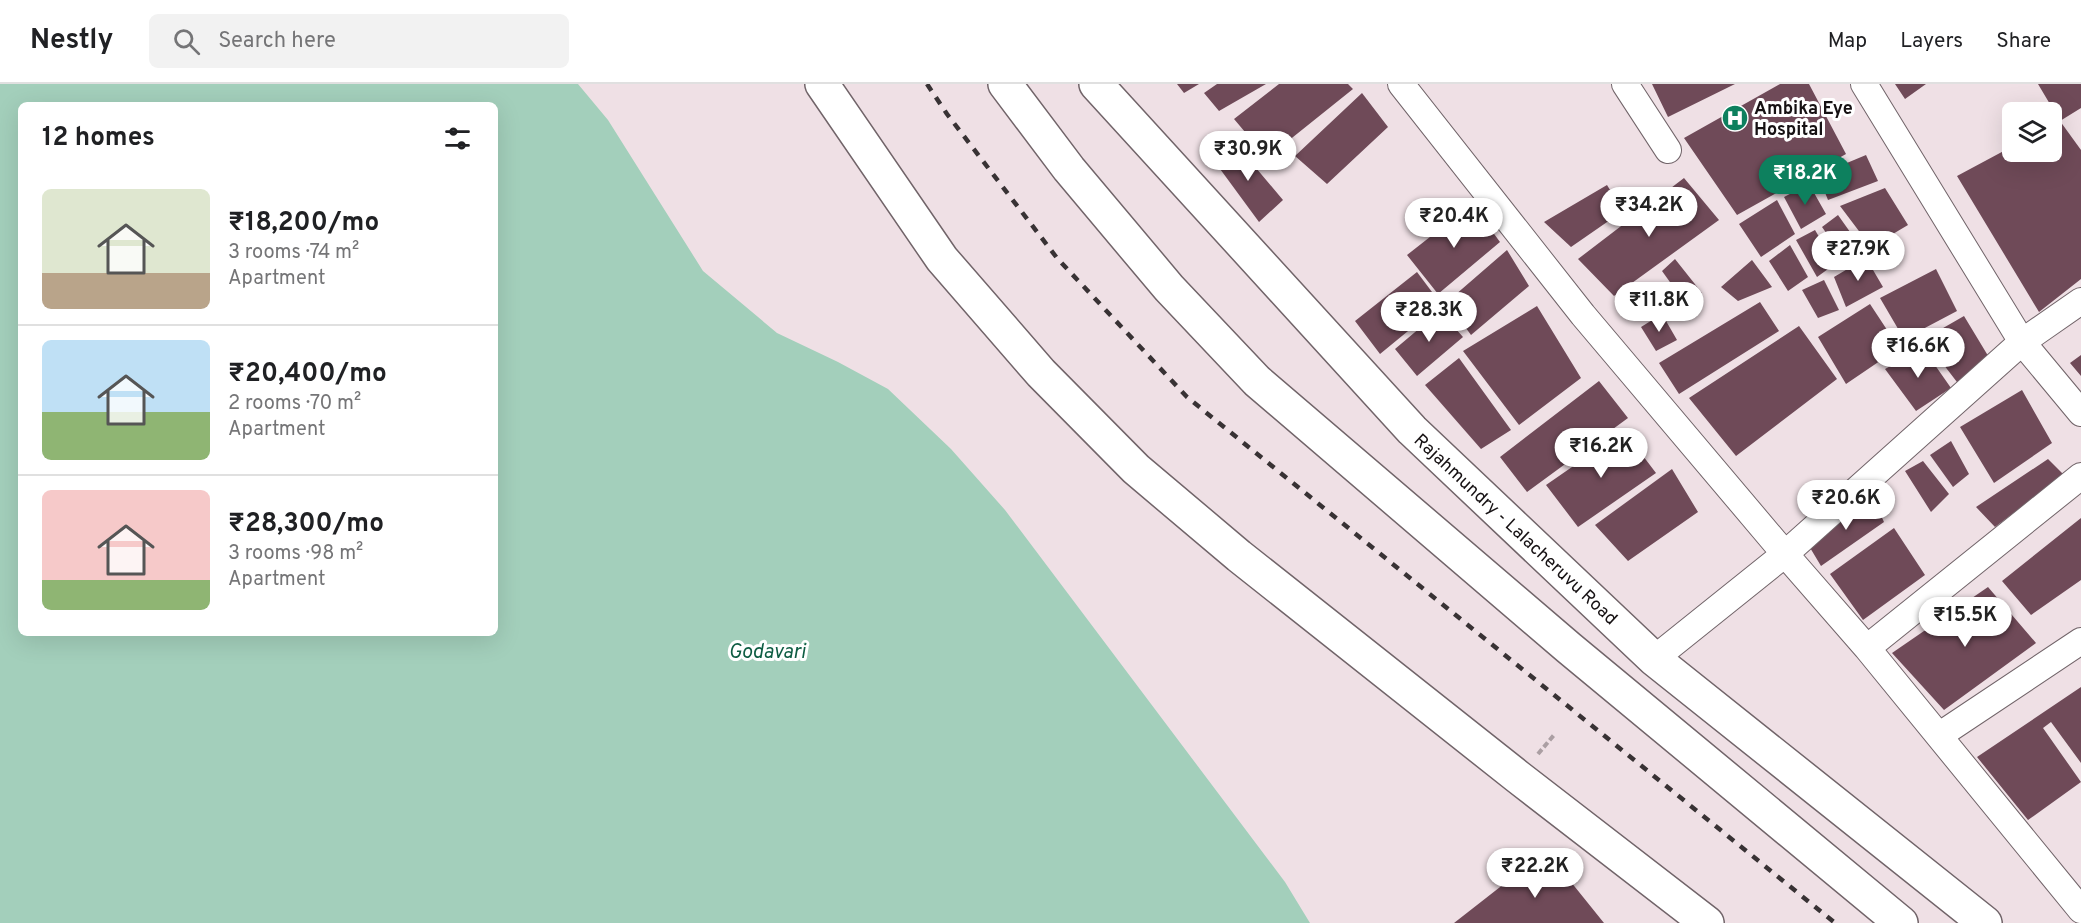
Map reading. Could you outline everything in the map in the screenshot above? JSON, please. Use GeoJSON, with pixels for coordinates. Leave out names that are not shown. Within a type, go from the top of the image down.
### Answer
{"type":"FeatureCollection","features":[{"type":"Feature","properties":{"kind":"main road"},"geometry":{"type":"LineString","coordinates":[[822,84],[942,259],[1041,373],[1136,469],[1239,556],[1707,923]]}},
{"type":"Feature","properties":{"kind":"main road"},"geometry":{"type":"LineString","coordinates":[[1005,84],[1069,169],[1169,288],[1257,381],[1569,648],[1901,923]]}},
{"type":"Feature","properties":{"kind":"main road","name":"Rajahmundry - Lalacheruvu Road"},"geometry":{"type":"LineString","coordinates":[[1096,84],[1412,430],[1654,659],[1985,923]]}},
{"type":"Feature","properties":{"kind":"street"},"geometry":{"type":"LineString","coordinates":[[1401,84],[1583,315],[1785,554],[1868,648],[2081,910]]}},
{"type":"Feature","properties":{"kind":"street"},"geometry":{"type":"LineString","coordinates":[[1625,84],[1668,150]]}},
{"type":"Feature","properties":{"kind":"street"},"geometry":{"type":"LineString","coordinates":[[1864,84],[2022,342],[2081,413]]}},
{"type":"Feature","properties":{"kind":"street"},"geometry":{"type":"LineString","coordinates":[[1654,659],[1785,554],[2022,342],[2081,301]]}},
{"type":"Feature","properties":{"kind":"street"},"geometry":{"type":"LineString","coordinates":[[1868,648],[2081,476]]}},
{"type":"Feature","properties":{"kind":"street"},"geometry":{"type":"LineString","coordinates":[[1940,735],[2081,641]]}},
{"type":"Feature","properties":{"kind":"water","name":"Godavari"},"geometry":{"type":"Polygon","coordinates":[[[0,84],[578,84],[608,120],[703,271],[777,333],[888,389],[951,449],[1005,510],[1285,882],[1310,923],[0,923],[0,84]]]}},
{"type":"Feature","properties":{"kind":"building"},"geometry":{"type":"Polygon","coordinates":[[[1177,84],[1199,84],[1184,93],[1177,84]]]}},
{"type":"Feature","properties":{"kind":"building"},"geometry":{"type":"Polygon","coordinates":[[[1217,84],[1266,84],[1219,111],[1204,93],[1217,84]]]}},
{"type":"Feature","properties":{"kind":"building"},"geometry":{"type":"Polygon","coordinates":[[[1279,84],[1348,84],[1353,89],[1267,158],[1234,119],[1279,84]]]}},
{"type":"Feature","properties":{"kind":"building"},"geometry":{"type":"Polygon","coordinates":[[[1652,84],[1735,84],[1668,117],[1652,84]]]}},
{"type":"Feature","properties":{"kind":"building"},"geometry":{"type":"Polygon","coordinates":[[[1780,84],[1809,84],[1846,154],[1737,215],[1684,138],[1780,84]]]}},
{"type":"Feature","properties":{"kind":"building"},"geometry":{"type":"Polygon","coordinates":[[[1895,84],[1926,84],[1905,99],[1895,84]]]}},
{"type":"Feature","properties":{"kind":"building"},"geometry":{"type":"Polygon","coordinates":[[[2038,84],[2081,84],[2081,108],[2062,120],[2062,102],[2049,102],[2038,84]]]}},
{"type":"Feature","properties":{"kind":"building"},"geometry":{"type":"Polygon","coordinates":[[[1362,93],[1388,127],[1327,184],[1295,156],[1362,93]]]}},
{"type":"Feature","properties":{"kind":"building"},"geometry":{"type":"Polygon","coordinates":[[[2062,124],[2081,150],[2081,279],[2039,312],[1957,176],[2002,152],[2002,162],[2062,162],[2062,124]]]}},
{"type":"Feature","properties":{"kind":"building"},"geometry":{"type":"Polygon","coordinates":[[[1235,143],[1283,200],[1259,222],[1212,158],[1235,143]]]}},
{"type":"Feature","properties":{"kind":"building"},"geometry":{"type":"Polygon","coordinates":[[[1866,155],[1878,181],[1828,200],[1818,175],[1866,155]]]}},
{"type":"Feature","properties":{"kind":"building"},"geometry":{"type":"Polygon","coordinates":[[[1684,178],[1719,220],[1614,296],[1578,259],[1684,178]]]}},
{"type":"Feature","properties":{"kind":"building"},"geometry":{"type":"Polygon","coordinates":[[[1809,184],[1826,214],[1801,229],[1784,197],[1809,184]]]}},
{"type":"Feature","properties":{"kind":"building"},"geometry":{"type":"Polygon","coordinates":[[[1607,185],[1623,211],[1571,247],[1544,222],[1607,185]]]}},
{"type":"Feature","properties":{"kind":"building"},"geometry":{"type":"Polygon","coordinates":[[[1885,188],[1908,225],[1871,247],[1840,206],[1885,188]]]}},
{"type":"Feature","properties":{"kind":"building"},"geometry":{"type":"Polygon","coordinates":[[[1777,200],[1795,234],[1761,257],[1739,224],[1777,200]]]}},
{"type":"Feature","properties":{"kind":"building"},"geometry":{"type":"Polygon","coordinates":[[[1472,204],[1500,242],[1438,294],[1407,255],[1472,204]]]}},
{"type":"Feature","properties":{"kind":"building"},"geometry":{"type":"Polygon","coordinates":[[[1838,215],[1860,246],[1846,261],[1822,227],[1838,215]]]}},
{"type":"Feature","properties":{"kind":"building"},"geometry":{"type":"Polygon","coordinates":[[[1815,230],[1835,264],[1817,277],[1796,240],[1815,230]]]}},
{"type":"Feature","properties":{"kind":"building"},"geometry":{"type":"Polygon","coordinates":[[[1790,245],[1808,277],[1788,291],[1769,261],[1790,245]]]}},
{"type":"Feature","properties":{"kind":"building"},"geometry":{"type":"Polygon","coordinates":[[[1507,250],[1529,286],[1471,335],[1447,302],[1507,250]]]}},
{"type":"Feature","properties":{"kind":"building"},"geometry":{"type":"Polygon","coordinates":[[[1866,258],[1883,287],[1846,307],[1834,277],[1866,258]]]}},
{"type":"Feature","properties":{"kind":"building"},"geometry":{"type":"Polygon","coordinates":[[[1675,259],[1702,293],[1685,303],[1662,271],[1675,259]]]}},
{"type":"Feature","properties":{"kind":"building"},"geometry":{"type":"Polygon","coordinates":[[[1752,260],[1772,287],[1738,301],[1721,287],[1752,260]]]}},
{"type":"Feature","properties":{"kind":"building"},"geometry":{"type":"Polygon","coordinates":[[[1936,269],[1957,311],[1904,339],[1880,298],[1936,269]]]}},
{"type":"Feature","properties":{"kind":"building"},"geometry":{"type":"Polygon","coordinates":[[[1417,272],[1441,304],[1380,354],[1355,321],[1417,272]]]}},
{"type":"Feature","properties":{"kind":"building"},"geometry":{"type":"Polygon","coordinates":[[[1824,280],[1839,310],[1818,318],[1802,290],[1824,280]]]}},
{"type":"Feature","properties":{"kind":"building"},"geometry":{"type":"Polygon","coordinates":[[[1760,302],[1779,331],[1679,394],[1659,363],[1760,302]]]}},
{"type":"Feature","properties":{"kind":"building"},"geometry":{"type":"Polygon","coordinates":[[[1870,304],[1899,348],[1846,384],[1818,337],[1870,304]]]}},
{"type":"Feature","properties":{"kind":"building"},"geometry":{"type":"Polygon","coordinates":[[[1537,306],[1581,378],[1519,425],[1463,351],[1537,306]]]}},
{"type":"Feature","properties":{"kind":"building"},"geometry":{"type":"Polygon","coordinates":[[[1440,311],[1463,337],[1417,376],[1395,349],[1440,311]]]}},
{"type":"Feature","properties":{"kind":"building"},"geometry":{"type":"Polygon","coordinates":[[[1662,314],[1677,340],[1656,351],[1641,327],[1662,314]]]}},
{"type":"Feature","properties":{"kind":"building"},"geometry":{"type":"Polygon","coordinates":[[[1964,316],[1993,364],[1960,386],[1924,339],[1964,316]]]}},
{"type":"Feature","properties":{"kind":"building"},"geometry":{"type":"Polygon","coordinates":[[[1799,326],[1837,379],[1736,456],[1689,398],[1799,326]]]}},
{"type":"Feature","properties":{"kind":"building"},"geometry":{"type":"Polygon","coordinates":[[[1923,348],[1951,388],[1916,411],[1885,369],[1923,348]]]}},
{"type":"Feature","properties":{"kind":"building"},"geometry":{"type":"Polygon","coordinates":[[[2081,355],[2081,376],[2070,363],[2081,355]]]}},
{"type":"Feature","properties":{"kind":"building"},"geometry":{"type":"Polygon","coordinates":[[[1459,358],[1511,430],[1481,449],[1425,385],[1459,358]]]}},
{"type":"Feature","properties":{"kind":"building"},"geometry":{"type":"Polygon","coordinates":[[[1599,381],[1628,418],[1527,492],[1500,457],[1599,381]]]}},
{"type":"Feature","properties":{"kind":"building"},"geometry":{"type":"Polygon","coordinates":[[[2022,390],[2052,443],[1994,483],[1960,427],[2022,390]]]}},
{"type":"Feature","properties":{"kind":"building"},"geometry":{"type":"Polygon","coordinates":[[[1624,431],[1656,473],[1578,527],[1546,485],[1624,431]]]}},
{"type":"Feature","properties":{"kind":"building"},"geometry":{"type":"Polygon","coordinates":[[[1951,441],[1969,474],[1953,487],[1930,455],[1951,441]]]}},
{"type":"Feature","properties":{"kind":"building"},"geometry":{"type":"Polygon","coordinates":[[[2048,459],[2064,475],[1995,527],[1976,507],[2048,459]]]}},
{"type":"Feature","properties":{"kind":"building"},"geometry":{"type":"Polygon","coordinates":[[[1923,461],[1949,494],[1931,512],[1905,471],[1923,461]]]}},
{"type":"Feature","properties":{"kind":"building"},"geometry":{"type":"Polygon","coordinates":[[[1672,469],[1698,512],[1628,561],[1595,525],[1672,469]]]}},
{"type":"Feature","properties":{"kind":"building"},"geometry":{"type":"Polygon","coordinates":[[[1872,496],[1884,522],[1821,566],[1806,541],[1872,496]]]}},
{"type":"Feature","properties":{"kind":"building"},"geometry":{"type":"Polygon","coordinates":[[[2081,518],[2081,580],[2031,615],[2002,581],[2081,518]]]}},
{"type":"Feature","properties":{"kind":"building"},"geometry":{"type":"Polygon","coordinates":[[[1894,528],[1925,575],[1863,620],[1830,574],[1894,528]]]}},
{"type":"Feature","properties":{"kind":"building"},"geometry":{"type":"Polygon","coordinates":[[[1988,587],[2036,643],[1944,710],[1892,653],[1988,587]]]}},
{"type":"Feature","properties":{"kind":"building"},"geometry":{"type":"Polygon","coordinates":[[[2081,687],[2081,763],[2051,722],[2043,728],[2081,782],[2028,820],[1977,757],[2081,687]]]}},
{"type":"Feature","properties":{"kind":"building"},"geometry":{"type":"Polygon","coordinates":[[[1546,851],[1604,923],[1454,923],[1546,851]]]}},
{"type":"Feature","properties":{"kind":"railway"},"geometry":{"type":"LineString","coordinates":[[927,84],[947,114],[1057,258],[1187,397],[1835,923]]}},
{"type":"Feature","properties":{"kind":"place","name":"Ambika Eye Hospital"},"geometry":{"type":"Point","coordinates":[1735,118]}}]}
